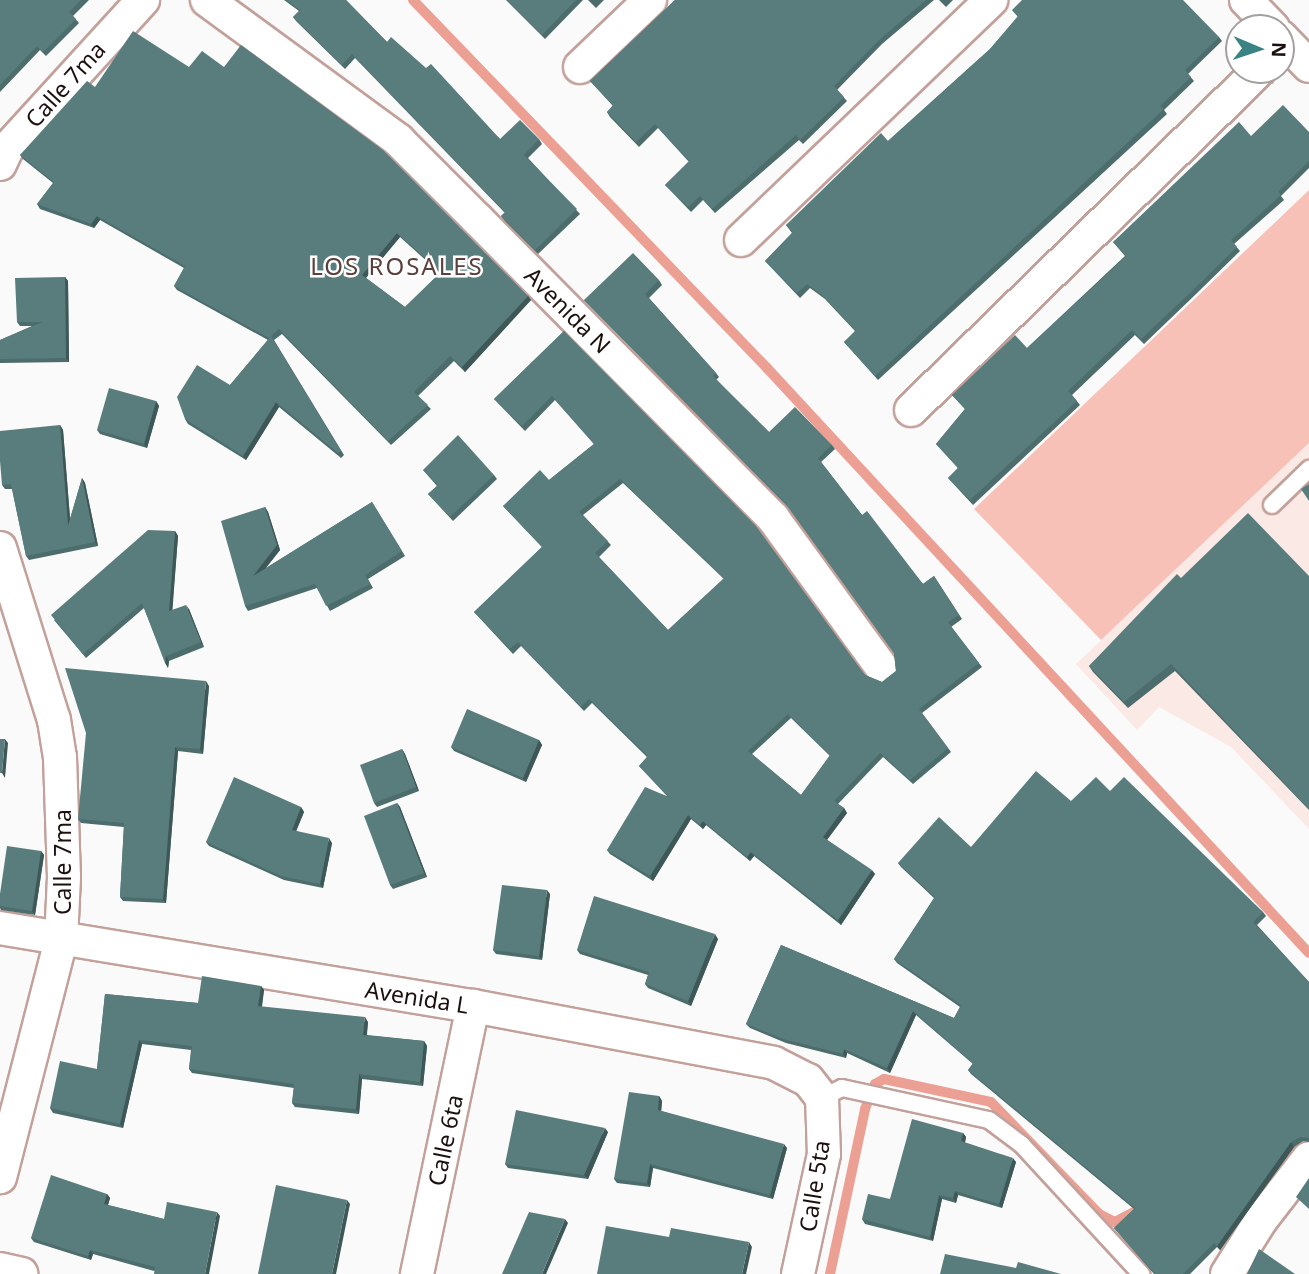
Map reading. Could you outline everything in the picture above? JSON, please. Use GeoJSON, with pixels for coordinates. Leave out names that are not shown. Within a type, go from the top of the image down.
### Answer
{"type":"FeatureCollection","features":[{"type":"Feature","properties":{"kind":"street","name":"Avenida N"},"geometry":{"type":"LineString","coordinates":[[207,0],[398,140],[773,518],[882,668]]}},
{"type":"Feature","properties":{"kind":"street"},"geometry":{"type":"LineString","coordinates":[[580,67],[650,0]]}},
{"type":"Feature","properties":{"kind":"street"},"geometry":{"type":"LineString","coordinates":[[741,240],[991,0]]}},
{"type":"Feature","properties":{"kind":"street"},"geometry":{"type":"LineString","coordinates":[[1246,0],[1258,14]]}},
{"type":"Feature","properties":{"kind":"street","name":"Calle 7ma"},"geometry":{"type":"LineString","coordinates":[[0,164],[6,149],[139,4]]}},
{"type":"Feature","properties":{"kind":"street"},"geometry":{"type":"LineString","coordinates":[[1295,53],[1309,66]]}},
{"type":"Feature","properties":{"kind":"street"},"geometry":{"type":"LineString","coordinates":[[911,410],[1246,84]]}},
{"type":"Feature","properties":{"kind":"street","name":"Calle 7ma"},"geometry":{"type":"LineString","coordinates":[[0,548],[54,720],[61,757],[61,940],[0,1177]]}},
{"type":"Feature","properties":{"kind":"street","name":"Avenida L"},"geometry":{"type":"LineString","coordinates":[[0,928],[473,1006],[774,1063],[808,1080],[822,1098]]}},
{"type":"Feature","properties":{"kind":"street","name":"Calle 6ta"},"geometry":{"type":"LineString","coordinates":[[416,1274],[473,1006]]}},
{"type":"Feature","properties":{"kind":"street","name":"Calle 5ta"},"geometry":{"type":"LineString","coordinates":[[798,1274],[824,1154],[822,1098]]}},
{"type":"Feature","properties":{"kind":"street"},"geometry":{"type":"LineString","coordinates":[[1227,1274],[1261,1220],[1309,1158]]}},
{"type":"Feature","properties":{"kind":"street"},"geometry":{"type":"LineString","coordinates":[[0,1269],[21,1274]]}},
{"type":"Feature","properties":{"kind":"lane"},"geometry":{"type":"LineString","coordinates":[[1272,505],[1309,470]]}},
{"type":"Feature","properties":{"kind":"lane"},"geometry":{"type":"LineString","coordinates":[[822,1098],[842,1088],[989,1120],[1022,1145],[1141,1274]]}},
{"type":"Feature","properties":{"kind":"shaded area"},"geometry":{"type":"Polygon","coordinates":[[[1309,190],[1309,443],[1101,640],[974,509],[1309,190]]]}},
{"type":"Feature","properties":{"kind":"shaded area"},"geometry":{"type":"Polygon","coordinates":[[[1309,443],[1309,829],[1231,747],[1159,707],[1137,730],[1076,664],[1309,443]]]}},
{"type":"Feature","properties":{"kind":"building"},"geometry":{"type":"Polygon","coordinates":[[[0,0],[81,0],[69,12],[76,19],[43,52],[37,46],[0,85],[0,0]]]}},
{"type":"Feature","properties":{"kind":"building"},"geometry":{"type":"Polygon","coordinates":[[[286,0],[346,0],[387,42],[391,37],[426,68],[431,64],[500,139],[520,120],[539,139],[524,155],[577,209],[535,250],[501,216],[505,212],[352,54],[342,65],[293,17],[300,10],[286,0]]]}},
{"type":"Feature","properties":{"kind":"building"},"geometry":{"type":"Polygon","coordinates":[[[507,0],[576,0],[542,35],[507,0]]]}},
{"type":"Feature","properties":{"kind":"building"},"geometry":{"type":"Polygon","coordinates":[[[675,0],[926,0],[879,40],[834,86],[844,97],[800,140],[796,135],[712,209],[700,196],[688,207],[665,185],[689,161],[655,124],[636,142],[607,112],[613,105],[590,81],[675,0]]]}},
{"type":"Feature","properties":{"kind":"building"},"geometry":{"type":"Polygon","coordinates":[[[1022,0],[1183,0],[1219,37],[1185,70],[1191,77],[1160,106],[1164,109],[875,376],[844,342],[856,331],[822,295],[807,284],[797,293],[765,261],[793,232],[786,225],[881,133],[888,141],[990,49],[1018,16],[1012,10],[1022,0]]]}},
{"type":"Feature","properties":{"kind":"building"},"geometry":{"type":"Polygon","coordinates":[[[133,31],[189,67],[202,51],[224,67],[241,45],[383,150],[528,296],[462,367],[450,356],[414,392],[428,405],[388,441],[279,329],[269,338],[174,286],[185,266],[97,216],[91,224],[37,204],[54,182],[20,155],[87,81],[95,87],[133,31]],[[397,233],[362,275],[405,307],[441,272],[397,233]]]}},
{"type":"Feature","properties":{"kind":"building"},"geometry":{"type":"Polygon","coordinates":[[[1283,105],[1309,132],[1309,161],[1278,192],[1281,195],[1231,240],[1237,247],[1141,339],[1132,330],[1068,391],[1077,401],[970,500],[948,478],[958,468],[936,444],[965,409],[952,395],[1015,335],[1027,348],[1103,278],[1126,256],[1113,242],[1239,122],[1251,136],[1283,105]]]}},
{"type":"Feature","properties":{"kind":"building"},"geometry":{"type":"Polygon","coordinates":[[[633,253],[659,280],[645,294],[716,373],[713,376],[769,432],[795,407],[832,445],[818,458],[862,515],[867,511],[923,584],[934,576],[959,615],[948,622],[979,663],[919,709],[948,748],[910,780],[880,753],[834,801],[844,808],[823,837],[872,870],[838,920],[751,852],[747,857],[703,821],[700,825],[688,815],[650,876],[607,850],[645,787],[669,797],[639,766],[648,756],[589,699],[581,707],[518,642],[510,649],[474,612],[542,547],[503,506],[540,470],[549,480],[594,444],[552,396],[522,426],[494,399],[564,331],[756,526],[865,675],[882,682],[896,671],[894,653],[785,503],[584,300],[633,253]],[[620,479],[579,512],[608,541],[595,553],[668,630],[724,578],[620,479]],[[788,714],[748,751],[801,795],[830,755],[788,714]]]}},
{"type":"Feature","properties":{"kind":"building"},"geometry":{"type":"Polygon","coordinates":[[[65,277],[66,358],[0,359],[0,340],[43,322],[17,322],[15,278],[65,277]]]}},
{"type":"Feature","properties":{"kind":"building"},"geometry":{"type":"Polygon","coordinates":[[[271,336],[341,451],[338,453],[276,402],[243,456],[185,419],[177,397],[197,365],[230,385],[271,336]]]}},
{"type":"Feature","properties":{"kind":"building"},"geometry":{"type":"Polygon","coordinates":[[[109,388],[156,401],[144,444],[97,430],[109,388]]]}},
{"type":"Feature","properties":{"kind":"building"},"geometry":{"type":"Polygon","coordinates":[[[60,425],[68,526],[82,478],[95,542],[26,556],[11,484],[2,485],[0,431],[60,425]]]}},
{"type":"Feature","properties":{"kind":"building"},"geometry":{"type":"Polygon","coordinates":[[[458,435],[494,475],[450,517],[428,494],[438,485],[423,470],[458,435]]]}},
{"type":"Feature","properties":{"kind":"building"},"geometry":{"type":"Polygon","coordinates":[[[1309,484],[1309,501],[1301,489],[1309,484]]]}},
{"type":"Feature","properties":{"kind":"building"},"geometry":{"type":"Polygon","coordinates":[[[372,502],[402,551],[365,575],[370,584],[326,606],[315,584],[245,606],[221,521],[265,507],[277,545],[253,576],[372,502]]]}},
{"type":"Feature","properties":{"kind":"building"},"geometry":{"type":"Polygon","coordinates":[[[1248,513],[1309,576],[1309,809],[1171,664],[1124,702],[1089,666],[1177,574],[1181,578],[1248,513]]]}},
{"type":"Feature","properties":{"kind":"building"},"geometry":{"type":"Polygon","coordinates":[[[148,530],[175,531],[169,611],[186,605],[201,642],[166,656],[165,663],[142,603],[83,654],[51,615],[148,530]]]}},
{"type":"Feature","properties":{"kind":"building"},"geometry":{"type":"Polygon","coordinates":[[[65,668],[206,681],[200,749],[175,747],[163,899],[120,897],[124,823],[78,819],[86,733],[65,668]]]}},
{"type":"Feature","properties":{"kind":"building"},"geometry":{"type":"Polygon","coordinates":[[[467,709],[539,740],[523,778],[451,747],[467,709]]]}},
{"type":"Feature","properties":{"kind":"building"},"geometry":{"type":"Polygon","coordinates":[[[0,739],[5,739],[2,773],[0,773],[0,739]]]}},
{"type":"Feature","properties":{"kind":"building"},"geometry":{"type":"Polygon","coordinates":[[[402,749],[416,787],[374,803],[360,765],[402,749]]]}},
{"type":"Feature","properties":{"kind":"building"},"geometry":{"type":"Polygon","coordinates":[[[1036,771],[1071,801],[1096,777],[1110,791],[1124,777],[1263,912],[1253,922],[1309,982],[1309,1138],[1300,1137],[1291,1142],[1217,1246],[1214,1243],[1183,1274],[1155,1274],[1114,1228],[1135,1208],[968,1070],[973,1063],[913,1011],[887,1068],[844,1049],[843,1054],[783,1039],[746,1024],[781,945],[954,1018],[961,1005],[894,959],[935,897],[898,863],[939,817],[971,847],[1036,771]]]}},
{"type":"Feature","properties":{"kind":"building"},"geometry":{"type":"Polygon","coordinates":[[[234,777],[301,807],[292,830],[329,838],[320,884],[281,876],[206,842],[234,777]]]}},
{"type":"Feature","properties":{"kind":"building"},"geometry":{"type":"Polygon","coordinates":[[[397,803],[424,873],[390,885],[364,816],[397,803]]]}},
{"type":"Feature","properties":{"kind":"building"},"geometry":{"type":"Polygon","coordinates":[[[7,846],[41,851],[32,911],[0,906],[7,846]]]}},
{"type":"Feature","properties":{"kind":"building"},"geometry":{"type":"Polygon","coordinates":[[[502,885],[547,890],[539,956],[493,950],[502,885]]]}},
{"type":"Feature","properties":{"kind":"building"},"geometry":{"type":"Polygon","coordinates":[[[594,896],[715,934],[688,1001],[645,984],[649,972],[577,950],[594,896]]]}},
{"type":"Feature","properties":{"kind":"building"},"geometry":{"type":"Polygon","coordinates":[[[202,976],[261,986],[258,1006],[365,1017],[363,1035],[424,1041],[420,1082],[359,1074],[356,1109],[292,1103],[294,1084],[189,1069],[192,1046],[139,1040],[120,1124],[50,1108],[60,1061],[97,1069],[105,994],[198,1003],[202,976]]]}},
{"type":"Feature","properties":{"kind":"building"},"geometry":{"type":"Polygon","coordinates":[[[629,1092],[659,1096],[658,1110],[784,1144],[770,1195],[650,1164],[647,1183],[614,1179],[629,1092]]]}},
{"type":"Feature","properties":{"kind":"building"},"geometry":{"type":"Polygon","coordinates":[[[516,1110],[605,1128],[584,1175],[505,1164],[516,1110]]]}},
{"type":"Feature","properties":{"kind":"building"},"geometry":{"type":"Polygon","coordinates":[[[912,1119],[963,1133],[961,1141],[1013,1158],[999,1204],[955,1191],[953,1198],[939,1195],[930,1237],[862,1219],[868,1194],[890,1199],[912,1119]]]}},
{"type":"Feature","properties":{"kind":"building"},"geometry":{"type":"Polygon","coordinates":[[[51,1175],[107,1194],[104,1204],[164,1219],[167,1202],[217,1212],[205,1274],[154,1274],[155,1267],[90,1250],[88,1256],[31,1238],[51,1175]]]}},
{"type":"Feature","properties":{"kind":"building"},"geometry":{"type":"Polygon","coordinates":[[[1309,1178],[1309,1209],[1296,1197],[1309,1178]]]}},
{"type":"Feature","properties":{"kind":"building"},"geometry":{"type":"Polygon","coordinates":[[[276,1185],[347,1200],[332,1274],[258,1274],[276,1185]]]}},
{"type":"Feature","properties":{"kind":"building"},"geometry":{"type":"Polygon","coordinates":[[[529,1212],[565,1219],[542,1274],[502,1274],[529,1212]]]}},
{"type":"Feature","properties":{"kind":"building"},"geometry":{"type":"Polygon","coordinates":[[[606,1226],[669,1237],[671,1228],[749,1242],[742,1274],[597,1274],[606,1226]]]}},
{"type":"Feature","properties":{"kind":"building"},"geometry":{"type":"Polygon","coordinates":[[[1259,1249],[1295,1274],[1247,1274],[1259,1249]]]}},
{"type":"Feature","properties":{"kind":"building"},"geometry":{"type":"Polygon","coordinates":[[[945,1254],[1016,1268],[1018,1262],[1061,1274],[940,1274],[945,1254]]]}},
{"type":"Feature","properties":{"kind":"waterway"},"geometry":{"type":"LineString","coordinates":[[413,0],[767,368],[1309,953]]}},
{"type":"Feature","properties":{"kind":"waterway"},"geometry":{"type":"LineString","coordinates":[[830,1274],[865,1109],[875,1084],[884,1079],[991,1102],[1099,1214],[1115,1222],[1134,1212]]}},
{"type":"Feature","properties":{"kind":"district","name":"LOS ROSALES"},"geometry":{"type":"Point","coordinates":[397,266]}}]}
